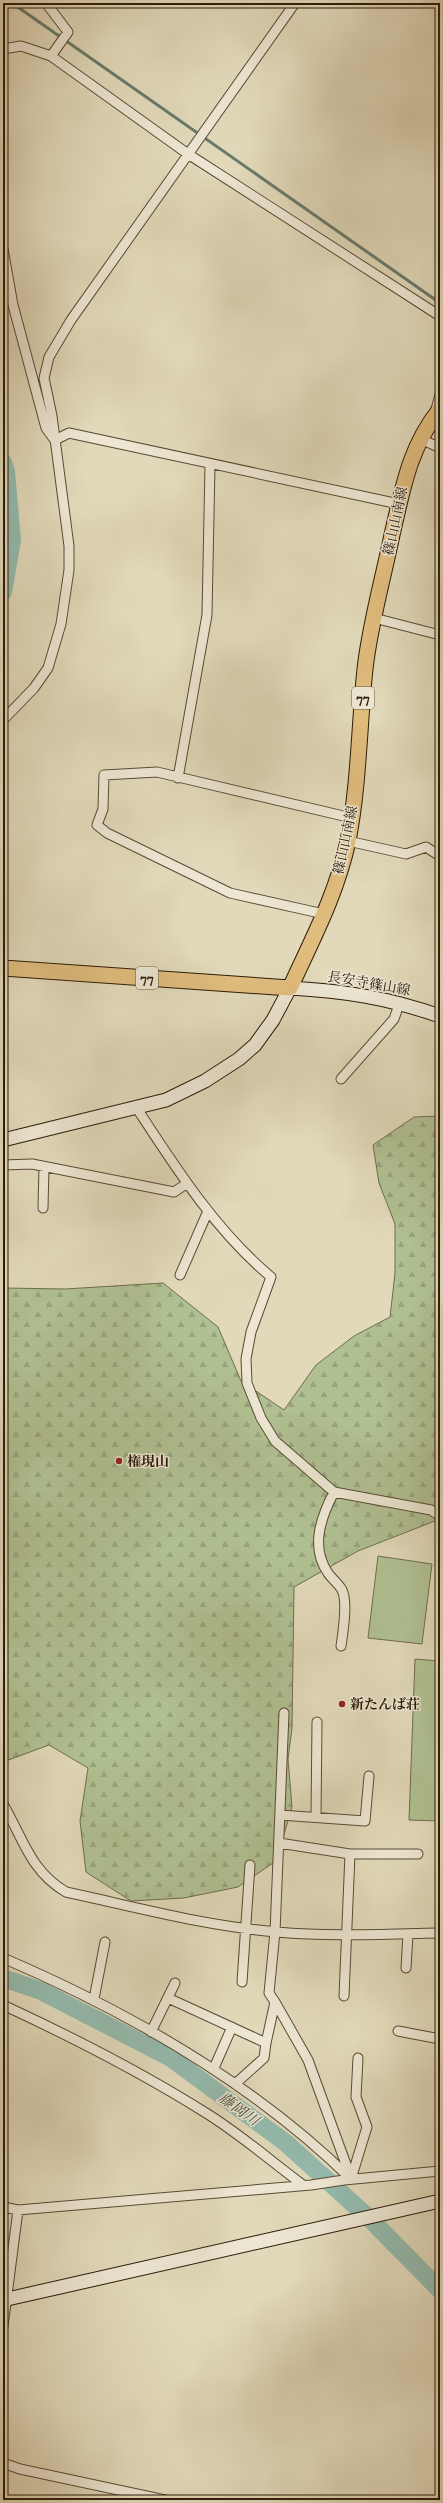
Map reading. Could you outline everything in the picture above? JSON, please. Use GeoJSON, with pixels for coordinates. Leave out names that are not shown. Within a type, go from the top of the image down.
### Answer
{"type":"FeatureCollection","features":[{"type":"Feature","properties":{"kind":"main road","name":"篠山山南線"},"geometry":{"type":"LineString","coordinates":[[290,988],[324,914],[341,871],[352,818],[359,759],[365,668],[374,618],[405,474],[419,438],[437,412]]}},
{"type":"Feature","properties":{"kind":"main road","name":"77"},"geometry":{"type":"LineString","coordinates":[[3,968],[290,988]]}},
{"type":"Feature","properties":{"kind":"street"},"geometry":{"type":"LineString","coordinates":[[46,3],[68,32],[51,56]]}},
{"type":"Feature","properties":{"kind":"street"},"geometry":{"type":"LineString","coordinates":[[3,720],[34,688],[48,668],[61,624],[69,570],[69,546],[55,440],[44,378],[49,357],[71,320],[295,3]]}},
{"type":"Feature","properties":{"kind":"street"},"geometry":{"type":"LineString","coordinates":[[3,49],[21,46],[51,56],[188,154],[440,316]]}},
{"type":"Feature","properties":{"kind":"street"},"geometry":{"type":"LineString","coordinates":[[3,249],[13,305],[27,349],[46,428],[55,440]]}},
{"type":"Feature","properties":{"kind":"street"},"geometry":{"type":"LineString","coordinates":[[437,412],[440,396]]}},
{"type":"Feature","properties":{"kind":"street"},"geometry":{"type":"LineString","coordinates":[[55,440],[69,433],[210,465],[399,504]]}},
{"type":"Feature","properties":{"kind":"street"},"geometry":{"type":"LineString","coordinates":[[419,438],[440,448]]}},
{"type":"Feature","properties":{"kind":"street"},"geometry":{"type":"LineString","coordinates":[[178,778],[207,615],[210,465]]}},
{"type":"Feature","properties":{"kind":"street"},"geometry":{"type":"LineString","coordinates":[[374,618],[440,634]]}},
{"type":"Feature","properties":{"kind":"street"},"geometry":{"type":"LineString","coordinates":[[324,914],[230,893],[141,848],[127,844],[107,833],[97,825],[103,809],[104,775],[157,772],[352,818]]}},
{"type":"Feature","properties":{"kind":"street"},"geometry":{"type":"LineString","coordinates":[[348,840],[406,854],[426,847],[440,856]]}},
{"type":"Feature","properties":{"kind":"street"},"geometry":{"type":"LineString","coordinates":[[3,1140],[166,1100],[205,1081],[239,1058],[255,1044],[273,1020],[290,988]]}},
{"type":"Feature","properties":{"kind":"street","name":"長安寺篠山線"},"geometry":{"type":"LineString","coordinates":[[290,988],[339,991],[400,1002],[440,1016]]}},
{"type":"Feature","properties":{"kind":"street"},"geometry":{"type":"LineString","coordinates":[[341,1079],[394,1019],[400,1002]]}},
{"type":"Feature","properties":{"kind":"street"},"geometry":{"type":"LineString","coordinates":[[136,1107],[186,1184],[246,1256],[271,1277],[251,1332],[246,1358],[247,1383],[261,1418],[275,1441],[334,1492],[431,1510],[440,1516]]}},
{"type":"Feature","properties":{"kind":"street"},"geometry":{"type":"LineString","coordinates":[[3,1165],[32,1164],[174,1192],[186,1184]]}},
{"type":"Feature","properties":{"kind":"street"},"geometry":{"type":"LineString","coordinates":[[43,1208],[44,1167]]}},
{"type":"Feature","properties":{"kind":"street"},"geometry":{"type":"LineString","coordinates":[[180,1275],[208,1211]]}},
{"type":"Feature","properties":{"kind":"street"},"geometry":{"type":"LineString","coordinates":[[334,1492],[324,1511],[317,1540],[327,1572],[343,1591],[344,1619],[341,1646]]}},
{"type":"Feature","properties":{"kind":"street"},"geometry":{"type":"LineString","coordinates":[[284,1713],[275,1932],[269,1992],[308,2060],[348,2180]]}},
{"type":"Feature","properties":{"kind":"street"},"geometry":{"type":"LineString","coordinates":[[316,1817],[317,1722]]}},
{"type":"Feature","properties":{"kind":"street"},"geometry":{"type":"LineString","coordinates":[[280,1814],[365,1821],[369,1776]]}},
{"type":"Feature","properties":{"kind":"street"},"geometry":{"type":"LineString","coordinates":[[3,1804],[29,1856],[50,1882],[66,1892],[182,1918],[275,1932],[347,1935],[440,1933]]}},
{"type":"Feature","properties":{"kind":"street"},"geometry":{"type":"LineString","coordinates":[[279,1843],[350,1854],[418,1854]]}},
{"type":"Feature","properties":{"kind":"street"},"geometry":{"type":"LineString","coordinates":[[344,1996],[350,1854]]}},
{"type":"Feature","properties":{"kind":"street"},"geometry":{"type":"LineString","coordinates":[[242,1982],[250,1865]]}},
{"type":"Feature","properties":{"kind":"street"},"geometry":{"type":"LineString","coordinates":[[406,1968],[408,1934]]}},
{"type":"Feature","properties":{"kind":"street"},"geometry":{"type":"LineString","coordinates":[[94,1999],[104,1942]]}},
{"type":"Feature","properties":{"kind":"street"},"geometry":{"type":"LineString","coordinates":[[3,1958],[94,1999],[214,2068],[315,2144],[348,2180]]}},
{"type":"Feature","properties":{"kind":"street"},"geometry":{"type":"LineString","coordinates":[[151,2032],[175,1983]]}},
{"type":"Feature","properties":{"kind":"street"},"geometry":{"type":"LineString","coordinates":[[168,1998],[266,2042]]}},
{"type":"Feature","properties":{"kind":"street"},"geometry":{"type":"LineString","coordinates":[[235,2084],[264,2058],[275,2002]]}},
{"type":"Feature","properties":{"kind":"street"},"geometry":{"type":"LineString","coordinates":[[3,2005],[60,2032],[160,2085],[208,2114],[307,2185]]}},
{"type":"Feature","properties":{"kind":"street"},"geometry":{"type":"LineString","coordinates":[[214,2068],[232,2027]]}},
{"type":"Feature","properties":{"kind":"street"},"geometry":{"type":"LineString","coordinates":[[398,2031],[440,2039]]}},
{"type":"Feature","properties":{"kind":"street"},"geometry":{"type":"LineString","coordinates":[[348,2180],[367,2127],[356,2097],[358,2058]]}},
{"type":"Feature","properties":{"kind":"street"},"geometry":{"type":"LineString","coordinates":[[3,2207],[18,2210],[307,2185],[440,2171]]}},
{"type":"Feature","properties":{"kind":"street"},"geometry":{"type":"LineString","coordinates":[[4,2299],[344,2223],[382,2212],[440,2201]]}},
{"type":"Feature","properties":{"kind":"street"},"geometry":{"type":"LineString","coordinates":[[3,2326],[4,2299],[18,2210]]}},
{"type":"Feature","properties":{"kind":"street"},"geometry":{"type":"LineString","coordinates":[[3,2463],[20,2469],[165,2500]]}},
{"type":"Feature","properties":{"kind":"green space"},"geometry":{"type":"Polygon","coordinates":[[[440,1116],[440,1519],[358,1551],[294,1587],[292,1728],[288,1759],[292,1807],[276,1861],[238,1887],[184,1898],[131,1901],[86,1872],[80,1821],[88,1768],[49,1745],[3,1762],[3,1288],[65,1289],[163,1283],[218,1327],[241,1381],[284,1410],[316,1365],[354,1336],[390,1317],[395,1273],[395,1224],[379,1183],[373,1145],[414,1117],[440,1116]]]}},
{"type":"Feature","properties":{"kind":"green space"},"geometry":{"type":"Polygon","coordinates":[[[378,1556],[432,1564],[422,1644],[368,1638],[378,1556]]]}},
{"type":"Feature","properties":{"kind":"green space"},"geometry":{"type":"Polygon","coordinates":[[[415,1659],[440,1661],[440,1821],[409,1820],[415,1659]]]}},
{"type":"Feature","properties":{"kind":"waterway"},"geometry":{"type":"LineString","coordinates":[[12,3],[440,303]]}},
{"type":"Feature","properties":{"kind":"waterway"},"geometry":{"type":"LineString","coordinates":[[3,463],[6,471],[12,540],[3,592]]}},
{"type":"Feature","properties":{"kind":"waterway","name":"藤岡川"},"geometry":{"type":"LineString","coordinates":[[3,1978],[41,1991],[171,2058],[286,2143],[371,2220],[440,2290]]}},
{"type":"Feature","properties":{"kind":"place","name":"権現山"},"geometry":{"type":"Point","coordinates":[119,1461]}},
{"type":"Feature","properties":{"kind":"place","name":"新たんば荘"},"geometry":{"type":"Point","coordinates":[342,1704]}}]}
